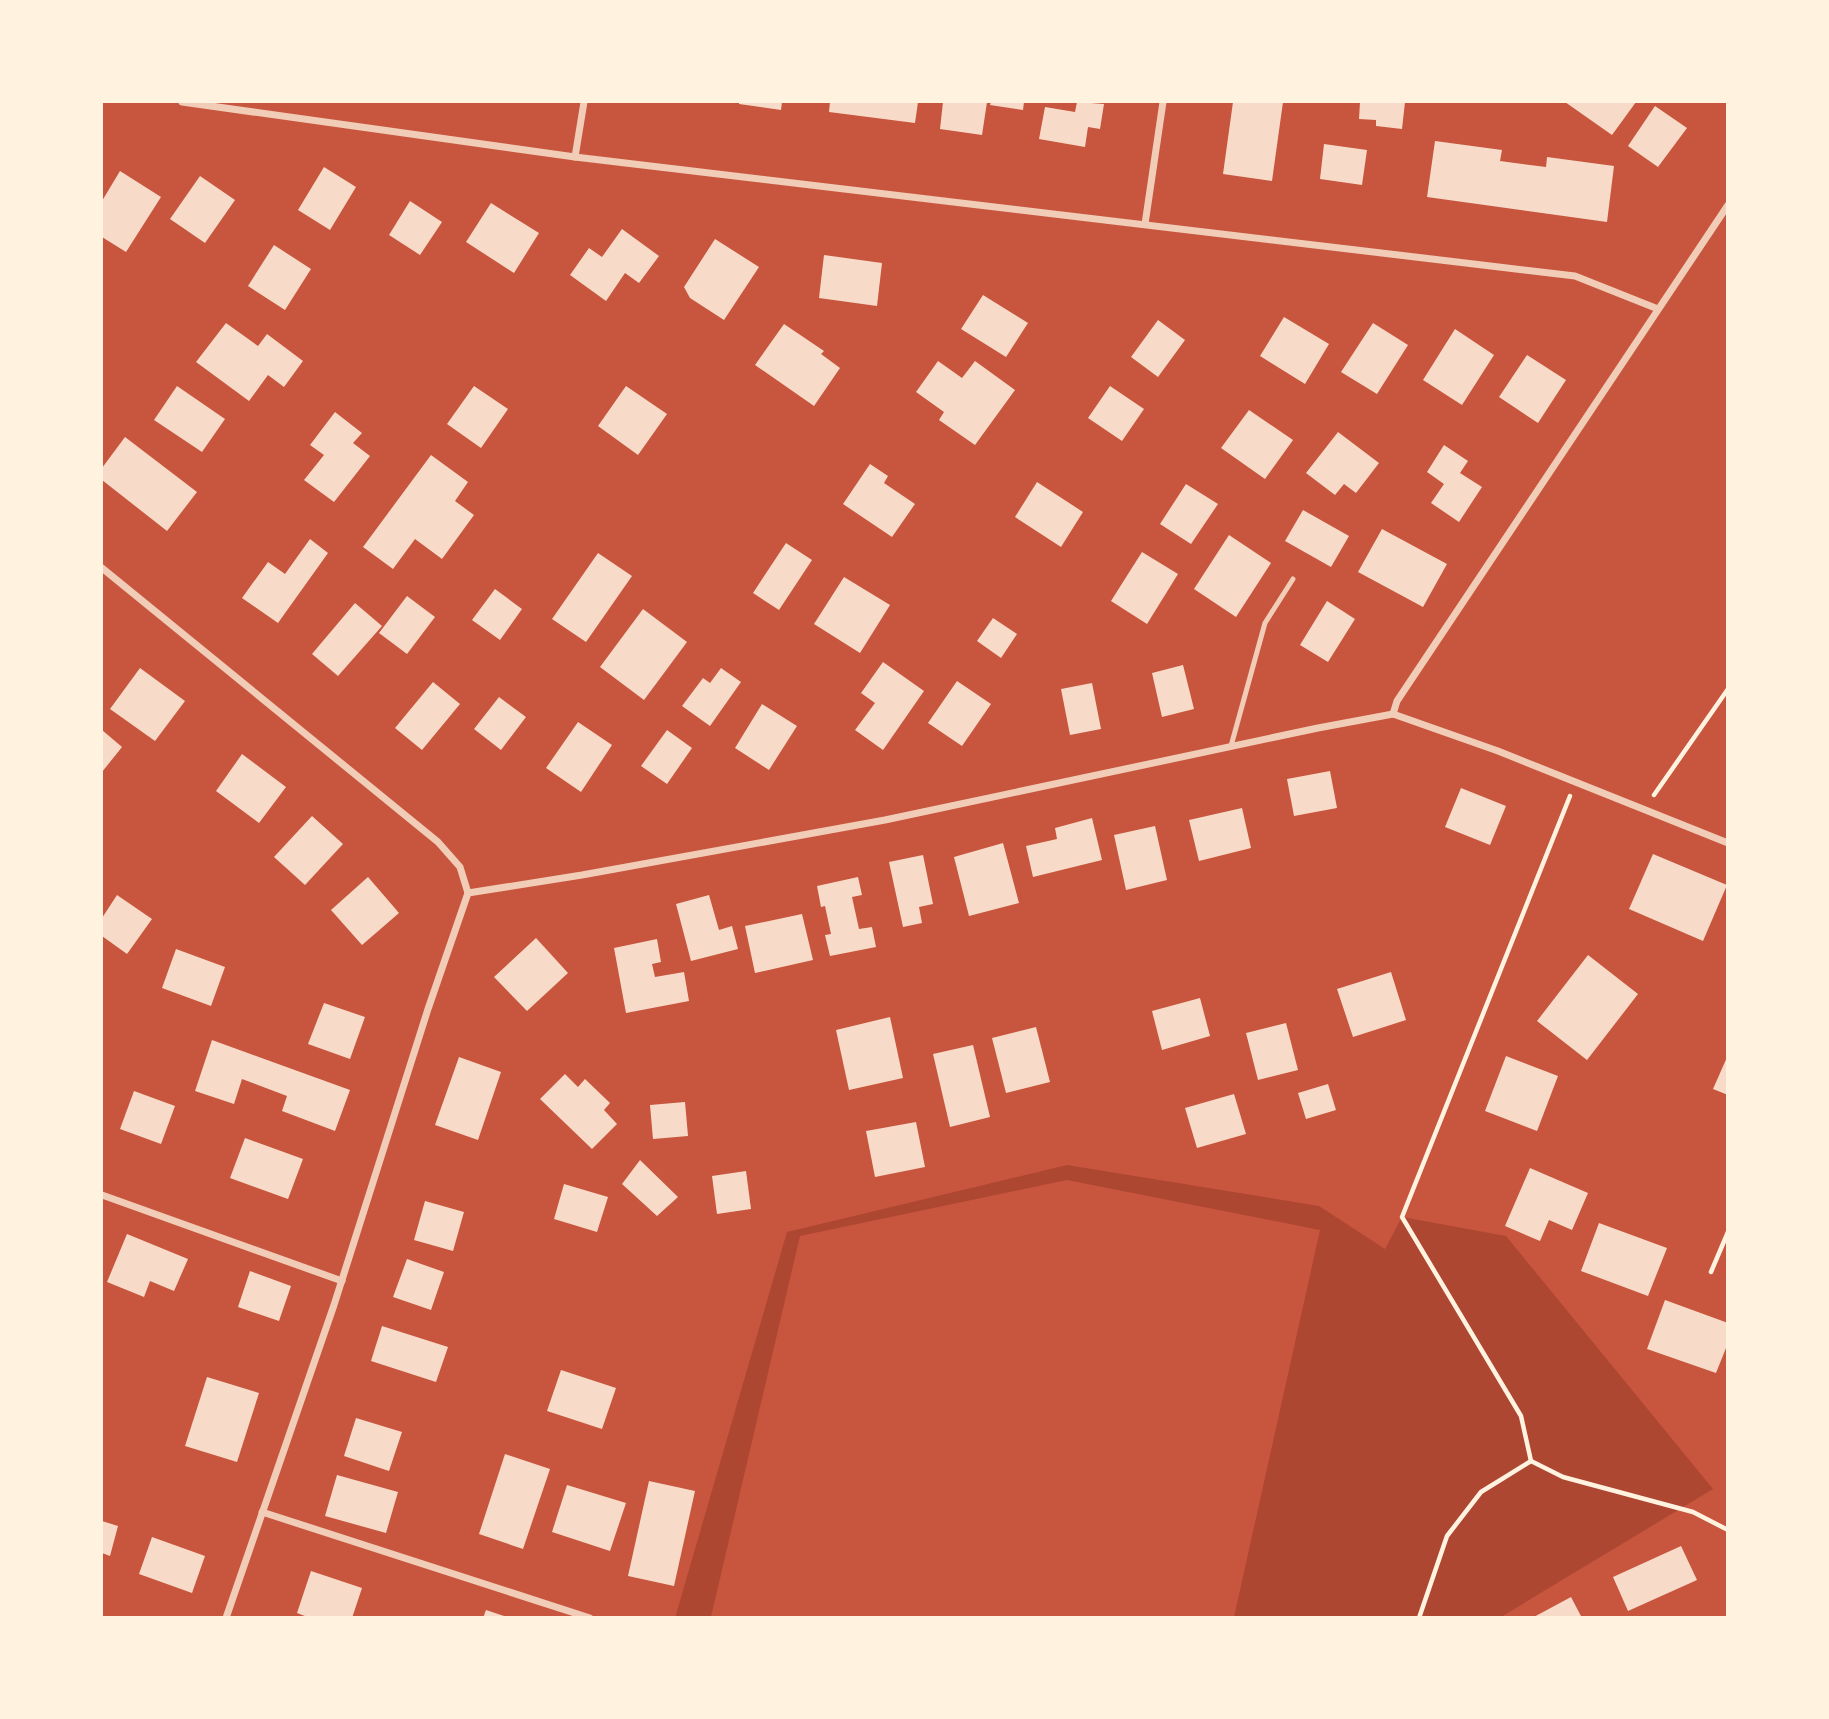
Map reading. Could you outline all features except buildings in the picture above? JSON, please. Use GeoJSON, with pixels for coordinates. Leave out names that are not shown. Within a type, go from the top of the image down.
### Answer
{"type":"FeatureCollection","features":[{"type":"Feature","properties":{"kind":"street"},"geometry":{"type":"LineString","coordinates":[[182,102],[575,157],[1575,276],[1658,309]]}},
{"type":"Feature","properties":{"kind":"street"},"geometry":{"type":"LineString","coordinates":[[575,157],[584,102]]}},
{"type":"Feature","properties":{"kind":"street"},"geometry":{"type":"LineString","coordinates":[[1145,224],[1163,102]]}},
{"type":"Feature","properties":{"kind":"street"},"geometry":{"type":"LineString","coordinates":[[1392,714],[1397,701],[1727,205]]}},
{"type":"Feature","properties":{"kind":"street"},"geometry":{"type":"LineString","coordinates":[[102,568],[438,842],[460,867],[468,893],[428,1009],[342,1281],[226,1618]]}},
{"type":"Feature","properties":{"kind":"street"},"geometry":{"type":"LineString","coordinates":[[468,893],[885,820],[1392,714],[1574,781],[1648,813],[1727,842]]}},
{"type":"Feature","properties":{"kind":"street"},"geometry":{"type":"LineString","coordinates":[[102,1195],[342,1281]]}},
{"type":"Feature","properties":{"kind":"street"},"geometry":{"type":"LineString","coordinates":[[262,1512],[590,1618]]}},
{"type":"Feature","properties":{"kind":"lane"},"geometry":{"type":"LineString","coordinates":[[1231,746],[1265,623],[1293,579]]}},
{"type":"Feature","properties":{"kind":"path"},"geometry":{"type":"LineString","coordinates":[[1648,813],[1655,792],[1727,689]]}},
{"type":"Feature","properties":{"kind":"path"},"geometry":{"type":"LineString","coordinates":[[1531,1461],[1521,1416],[1402,1217],[1568,803],[1574,781]]}},
{"type":"Feature","properties":{"kind":"path"},"geometry":{"type":"LineString","coordinates":[[1711,1272],[1727,1231]]}},
{"type":"Feature","properties":{"kind":"path"},"geometry":{"type":"LineString","coordinates":[[1531,1461],[1563,1477],[1693,1512],[1727,1530]]}},
{"type":"Feature","properties":{"kind":"path"},"geometry":{"type":"LineString","coordinates":[[1419,1618],[1447,1536],[1481,1492],[1531,1461]]}},
{"type":"Feature","properties":{"kind":"shaded area"},"geometry":{"type":"Polygon","coordinates":[[[1067,1165],[1319,1206],[1385,1249],[1402,1217],[1506,1236],[1713,1489],[1501,1617],[1234,1617],[1320,1230],[1067,1180],[800,1236],[711,1617],[675,1618],[787,1232],[1067,1165]]]}}]}
